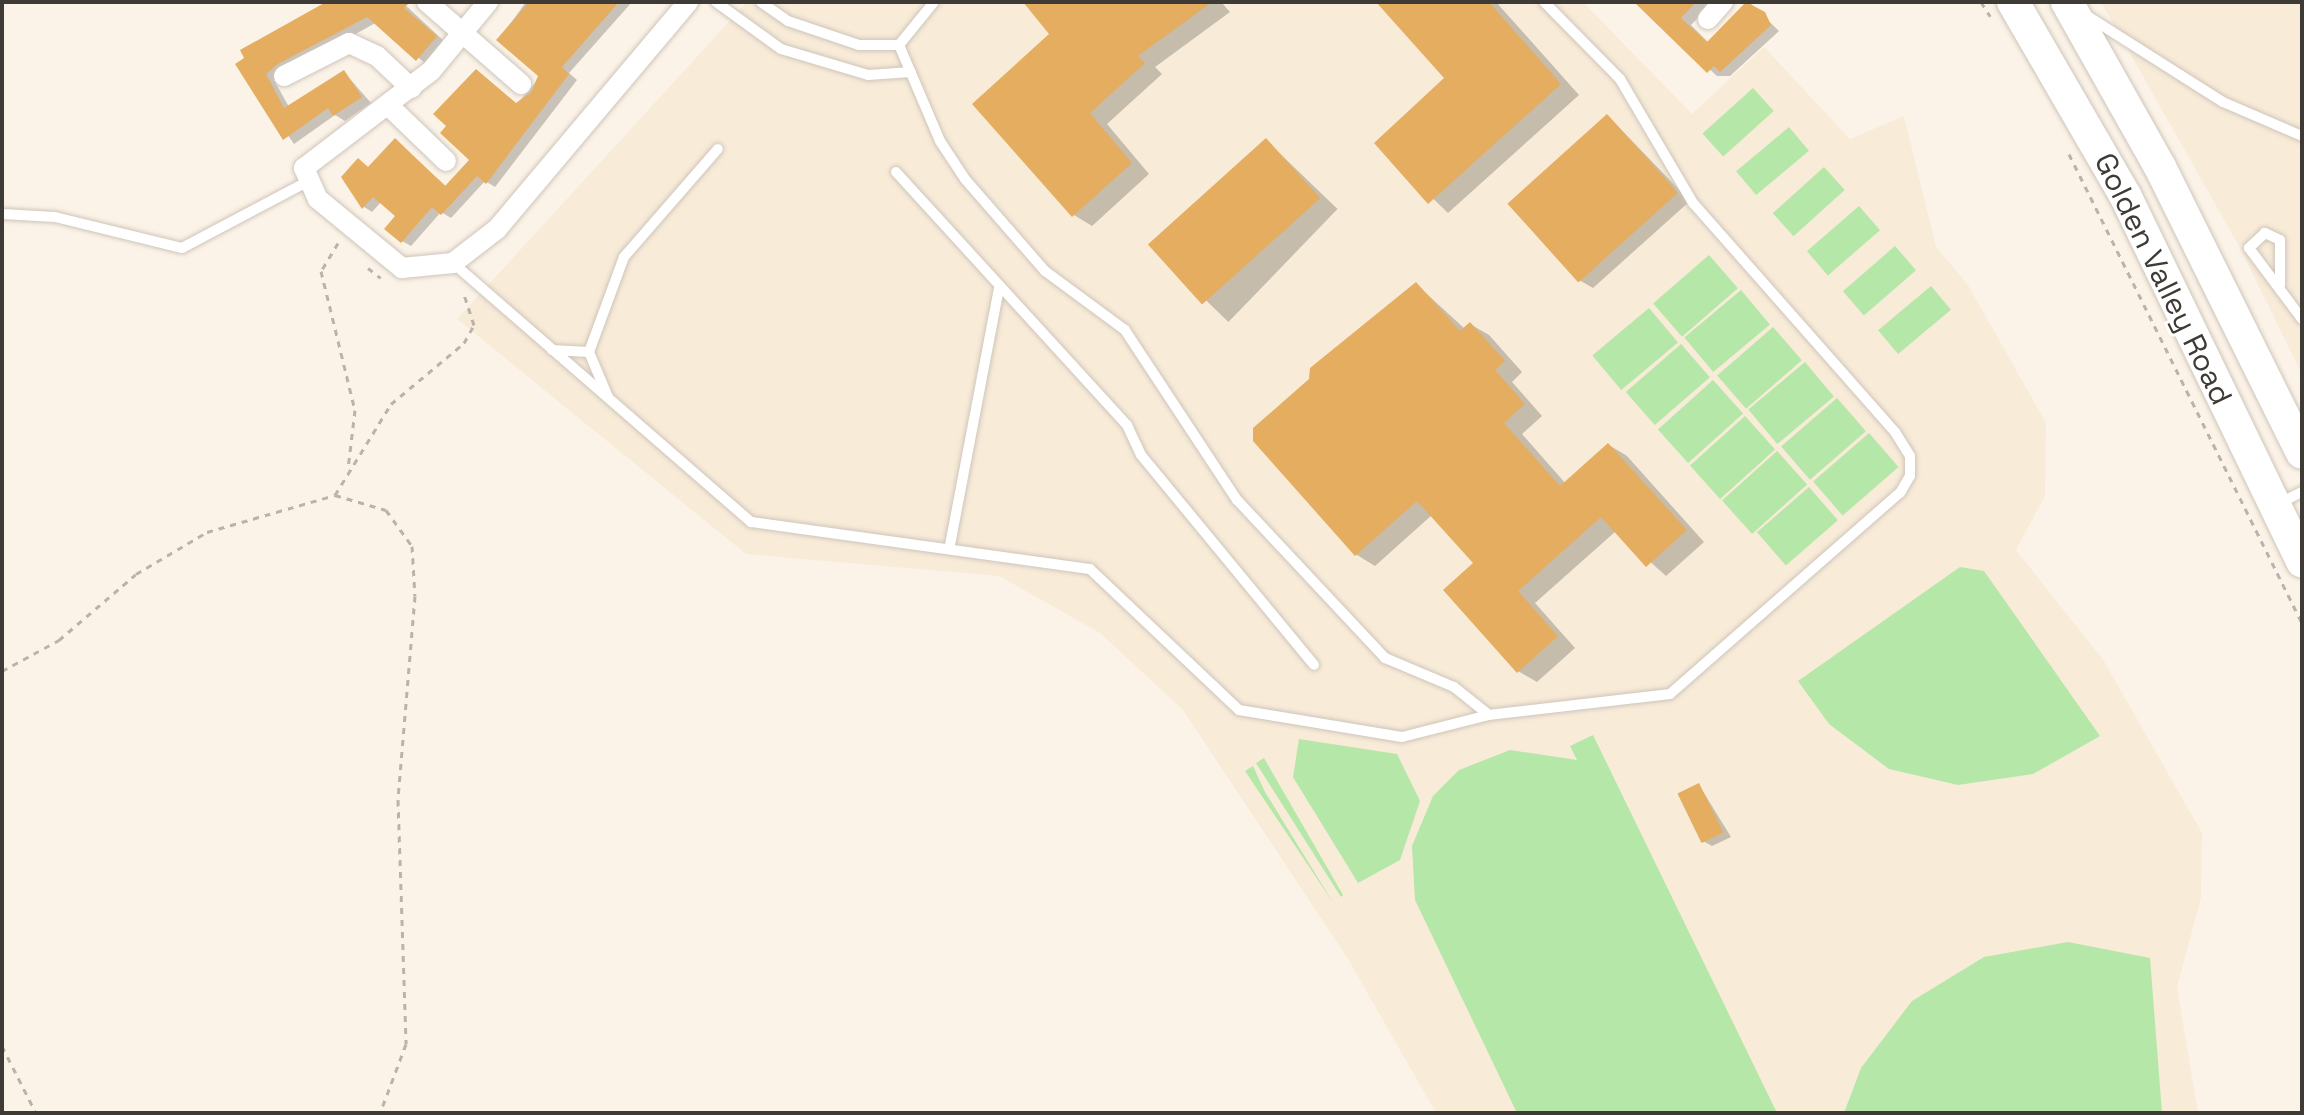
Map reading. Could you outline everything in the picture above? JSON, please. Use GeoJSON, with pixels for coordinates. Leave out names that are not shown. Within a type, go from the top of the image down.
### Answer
{"type":"FeatureCollection","features":[{"type":"Feature","properties":{"kind":"main road","name":"Golden Valley Road"},"geometry":{"type":"LineString","coordinates":[[2068,4],[2160,167],[2302,453]]}},
{"type":"Feature","properties":{"kind":"main road","name":"Golden Valley Road"},"geometry":{"type":"LineString","coordinates":[[2005,15],[2125,195],[2288,499],[2302,561]]}},
{"type":"Feature","properties":{"kind":"street"},"geometry":{"type":"LineString","coordinates":[[427,2],[521,84]]}},
{"type":"Feature","properties":{"kind":"street"},"geometry":{"type":"LineString","coordinates":[[488,2],[463,35],[411,88],[313,157],[304,168],[305,183],[387,260],[402,268],[453,263],[497,229],[688,2]]}},
{"type":"Feature","properties":{"kind":"street"},"geometry":{"type":"LineString","coordinates":[[1708,19],[1723,2]]}},
{"type":"Feature","properties":{"kind":"street"},"geometry":{"type":"LineString","coordinates":[[284,76],[349,43],[377,56],[411,88]]}},
{"type":"Feature","properties":{"kind":"street"},"geometry":{"type":"LineString","coordinates":[[389,106],[446,161]]}},
{"type":"Feature","properties":{"kind":"lane"},"geometry":{"type":"LineString","coordinates":[[716,2],[781,49],[868,75],[911,72]]}},
{"type":"Feature","properties":{"kind":"lane"},"geometry":{"type":"LineString","coordinates":[[761,2],[788,21],[859,45],[899,45]]}},
{"type":"Feature","properties":{"kind":"lane"},"geometry":{"type":"LineString","coordinates":[[899,45],[934,2]]}},
{"type":"Feature","properties":{"kind":"lane"},"geometry":{"type":"LineString","coordinates":[[453,263],[751,522],[950,545],[1090,569],[1239,710],[1402,737],[1489,715],[1670,694],[1900,493],[1910,476],[1910,456],[1895,432],[1693,203],[1620,79],[1544,2]]}},
{"type":"Feature","properties":{"kind":"lane"},"geometry":{"type":"LineString","coordinates":[[2068,4],[2118,28],[2223,102],[2302,136]]}},
{"type":"Feature","properties":{"kind":"lane"},"geometry":{"type":"LineString","coordinates":[[899,45],[965,179],[1045,271],[1125,330],[1237,500],[1385,658],[1454,687],[1489,715]]}},
{"type":"Feature","properties":{"kind":"lane"},"geometry":{"type":"LineString","coordinates":[[610,401],[589,352],[624,257],[718,149]]}},
{"type":"Feature","properties":{"kind":"lane"},"geometry":{"type":"LineString","coordinates":[[896,172],[999,289],[1127,425],[1141,455],[1314,665]]}},
{"type":"Feature","properties":{"kind":"lane"},"geometry":{"type":"LineString","coordinates":[[2,214],[55,217],[182,248],[305,183]]}},
{"type":"Feature","properties":{"kind":"lane"},"geometry":{"type":"LineString","coordinates":[[2280,285],[2280,240],[2265,233],[2249,248],[2280,285],[2302,319]]}},
{"type":"Feature","properties":{"kind":"lane"},"geometry":{"type":"LineString","coordinates":[[950,545],[999,289]]}},
{"type":"Feature","properties":{"kind":"lane"},"geometry":{"type":"LineString","coordinates":[[550,349],[589,352]]}},
{"type":"Feature","properties":{"kind":"path"},"geometry":{"type":"LineString","coordinates":[[1981,2],[2005,15]]}},
{"type":"Feature","properties":{"kind":"path"},"geometry":{"type":"LineString","coordinates":[[2067,150],[2302,623]]}},
{"type":"Feature","properties":{"kind":"path"},"geometry":{"type":"LineString","coordinates":[[348,469],[355,410],[321,271],[332,245],[350,249]]}},
{"type":"Feature","properties":{"kind":"path"},"geometry":{"type":"LineString","coordinates":[[364,263],[394,282]]}},
{"type":"Feature","properties":{"kind":"path"},"geometry":{"type":"LineString","coordinates":[[335,495],[348,469],[391,404],[464,343],[474,325],[453,263]]}},
{"type":"Feature","properties":{"kind":"path"},"geometry":{"type":"LineString","coordinates":[[2,671],[59,640],[136,574],[207,532],[335,495],[386,510],[412,546],[415,596],[398,800],[406,1044],[380,1113]]}},
{"type":"Feature","properties":{"kind":"path"},"geometry":{"type":"LineString","coordinates":[[2,1046],[36,1113]]}},
{"type":"Feature","properties":{"kind":"shaded area"},"geometry":{"type":"Polygon","coordinates":[[[747,2],[1583,2],[1692,114],[1764,47],[1850,139],[1904,116],[1936,247],[1968,285],[2046,423],[2045,496],[2016,550],[2104,661],[2202,833],[2201,898],[2177,987],[2198,1113],[1436,1113],[1348,959],[1183,710],[1100,633],[999,576],[746,554],[457,319],[747,2]]]}},
{"type":"Feature","properties":{"kind":"shaded area"},"geometry":{"type":"Polygon","coordinates":[[[2101,2],[2302,2],[2302,374],[2240,248],[2101,2]]]}},
{"type":"Feature","properties":{"kind":"green space"},"geometry":{"type":"Polygon","coordinates":[[[1753,88],[1774,111],[1723,157],[1702,134],[1753,88]]]}},
{"type":"Feature","properties":{"kind":"green space"},"geometry":{"type":"Polygon","coordinates":[[[1789,127],[1809,151],[1756,195],[1736,171],[1789,127]]]}},
{"type":"Feature","properties":{"kind":"green space"},"geometry":{"type":"Polygon","coordinates":[[[1824,167],[1845,190],[1793,236],[1773,213],[1824,167]]]}},
{"type":"Feature","properties":{"kind":"green space"},"geometry":{"type":"Polygon","coordinates":[[[1859,206],[1880,230],[1828,275],[1807,251],[1859,206]]]}},
{"type":"Feature","properties":{"kind":"green space"},"geometry":{"type":"Polygon","coordinates":[[[1895,246],[1916,270],[1864,315],[1843,291],[1895,246]]]}},
{"type":"Feature","properties":{"kind":"green space"},"geometry":{"type":"Polygon","coordinates":[[[1709,255],[1738,288],[1682,337],[1653,304],[1709,255]]]}},
{"type":"Feature","properties":{"kind":"green space"},"geometry":{"type":"Polygon","coordinates":[[[1931,286],[1951,310],[1898,354],[1878,330],[1931,286]]]}},
{"type":"Feature","properties":{"kind":"green space"},"geometry":{"type":"Polygon","coordinates":[[[1741,290],[1770,324],[1713,372],[1684,338],[1741,290]]]}},
{"type":"Feature","properties":{"kind":"green space"},"geometry":{"type":"Polygon","coordinates":[[[1649,308],[1678,342],[1621,390],[1592,356],[1649,308]]]}},
{"type":"Feature","properties":{"kind":"green space"},"geometry":{"type":"Polygon","coordinates":[[[1773,327],[1802,360],[1746,409],[1717,376],[1773,327]]]}},
{"type":"Feature","properties":{"kind":"green space"},"geometry":{"type":"Polygon","coordinates":[[[1681,344],[1710,377],[1655,425],[1626,392],[1681,344]]]}},
{"type":"Feature","properties":{"kind":"green space"},"geometry":{"type":"Polygon","coordinates":[[[1805,362],[1834,396],[1777,444],[1748,410],[1805,362]]]}},
{"type":"Feature","properties":{"kind":"green space"},"geometry":{"type":"Polygon","coordinates":[[[1713,380],[1743,413],[1688,463],[1658,430],[1713,380]]]}},
{"type":"Feature","properties":{"kind":"green space"},"geometry":{"type":"Polygon","coordinates":[[[1837,398],[1866,431],[1810,480],[1781,447],[1837,398]]]}},
{"type":"Feature","properties":{"kind":"green space"},"geometry":{"type":"Polygon","coordinates":[[[1745,416],[1775,449],[1720,499],[1690,466],[1745,416]]]}},
{"type":"Feature","properties":{"kind":"green space"},"geometry":{"type":"Polygon","coordinates":[[[1869,433],[1899,467],[1843,516],[1813,482],[1869,433]]]}},
{"type":"Feature","properties":{"kind":"green space"},"geometry":{"type":"Polygon","coordinates":[[[1777,451],[1807,484],[1752,534],[1722,501],[1777,451]]]}},
{"type":"Feature","properties":{"kind":"green space"},"geometry":{"type":"Polygon","coordinates":[[[1809,487],[1838,520],[1786,565],[1757,532],[1809,487]]]}},
{"type":"Feature","properties":{"kind":"green space"},"geometry":{"type":"Polygon","coordinates":[[[1960,567],[1984,571],[2100,736],[2033,774],[1958,785],[1889,769],[1829,724],[1798,681],[1960,567]]]}},
{"type":"Feature","properties":{"kind":"green space"},"geometry":{"type":"Polygon","coordinates":[[[1593,735],[1777,1113],[1517,1113],[1415,900],[1412,846],[1433,796],[1459,770],[1510,750],[1577,760],[1570,746],[1593,735]]]}},
{"type":"Feature","properties":{"kind":"green space"},"geometry":{"type":"Polygon","coordinates":[[[1299,739],[1397,754],[1420,801],[1400,860],[1358,883],[1293,777],[1299,739]]]}},
{"type":"Feature","properties":{"kind":"green space"},"geometry":{"type":"Polygon","coordinates":[[[1264,758],[1343,895],[1341,897],[1256,763],[1264,758]]]}},
{"type":"Feature","properties":{"kind":"green space"},"geometry":{"type":"Polygon","coordinates":[[[1253,766],[1265,792],[1334,904],[1245,771],[1253,766]]]}},
{"type":"Feature","properties":{"kind":"green space"},"geometry":{"type":"Polygon","coordinates":[[[2068,942],[2150,958],[2162,1113],[1844,1113],[1861,1068],[1912,1001],[1984,957],[2068,942]]]}},
{"type":"Feature","properties":{"kind":"building"},"geometry":{"type":"Polygon","coordinates":[[[326,2],[410,2],[404,8],[437,36],[416,61],[367,17],[278,64],[266,74],[284,108],[344,70],[362,97],[333,116],[328,108],[283,140],[235,64],[244,58],[240,50],[326,2]]]}},
{"type":"Feature","properties":{"kind":"building"},"geometry":{"type":"Polygon","coordinates":[[[529,2],[619,2],[562,67],[569,74],[486,184],[477,176],[441,215],[432,207],[401,243],[384,229],[395,216],[373,197],[362,209],[341,177],[358,158],[368,167],[395,138],[445,186],[469,160],[440,133],[446,126],[433,114],[476,69],[516,103],[531,92],[538,76],[496,40],[529,2]]]}},
{"type":"Feature","properties":{"kind":"building"},"geometry":{"type":"Polygon","coordinates":[[[1023,2],[1212,2],[1138,56],[1145,63],[1090,113],[1132,163],[1072,217],[972,104],[1049,34],[1023,2]]]}},
{"type":"Feature","properties":{"kind":"building"},"geometry":{"type":"Polygon","coordinates":[[[1376,2],[1489,2],[1561,84],[1428,204],[1374,143],[1444,78],[1376,2]]]}},
{"type":"Feature","properties":{"kind":"building"},"geometry":{"type":"Polygon","coordinates":[[[1634,2],[1696,2],[1681,18],[1707,42],[1746,2],[1765,12],[1771,25],[1720,72],[1714,66],[1707,73],[1634,2]]]}},
{"type":"Feature","properties":{"kind":"building"},"geometry":{"type":"Polygon","coordinates":[[[1607,114],[1678,193],[1578,282],[1507,204],[1607,114]]]}},
{"type":"Feature","properties":{"kind":"building"},"geometry":{"type":"Polygon","coordinates":[[[1266,138],[1320,198],[1202,305],[1148,244],[1266,138]]]}},
{"type":"Feature","properties":{"kind":"building"},"geometry":{"type":"Polygon","coordinates":[[[1416,282],[1460,331],[1470,322],[1505,361],[1495,370],[1525,404],[1504,423],[1560,486],[1608,443],[1687,530],[1646,567],[1601,517],[1518,591],[1558,636],[1517,673],[1443,590],[1473,563],[1417,501],[1355,556],[1253,441],[1253,428],[1309,379],[1310,368],[1416,282]]]}},
{"type":"Feature","properties":{"kind":"building"},"geometry":{"type":"Polygon","coordinates":[[[1699,783],[1723,832],[1702,843],[1677,794],[1699,783]]]}}]}
